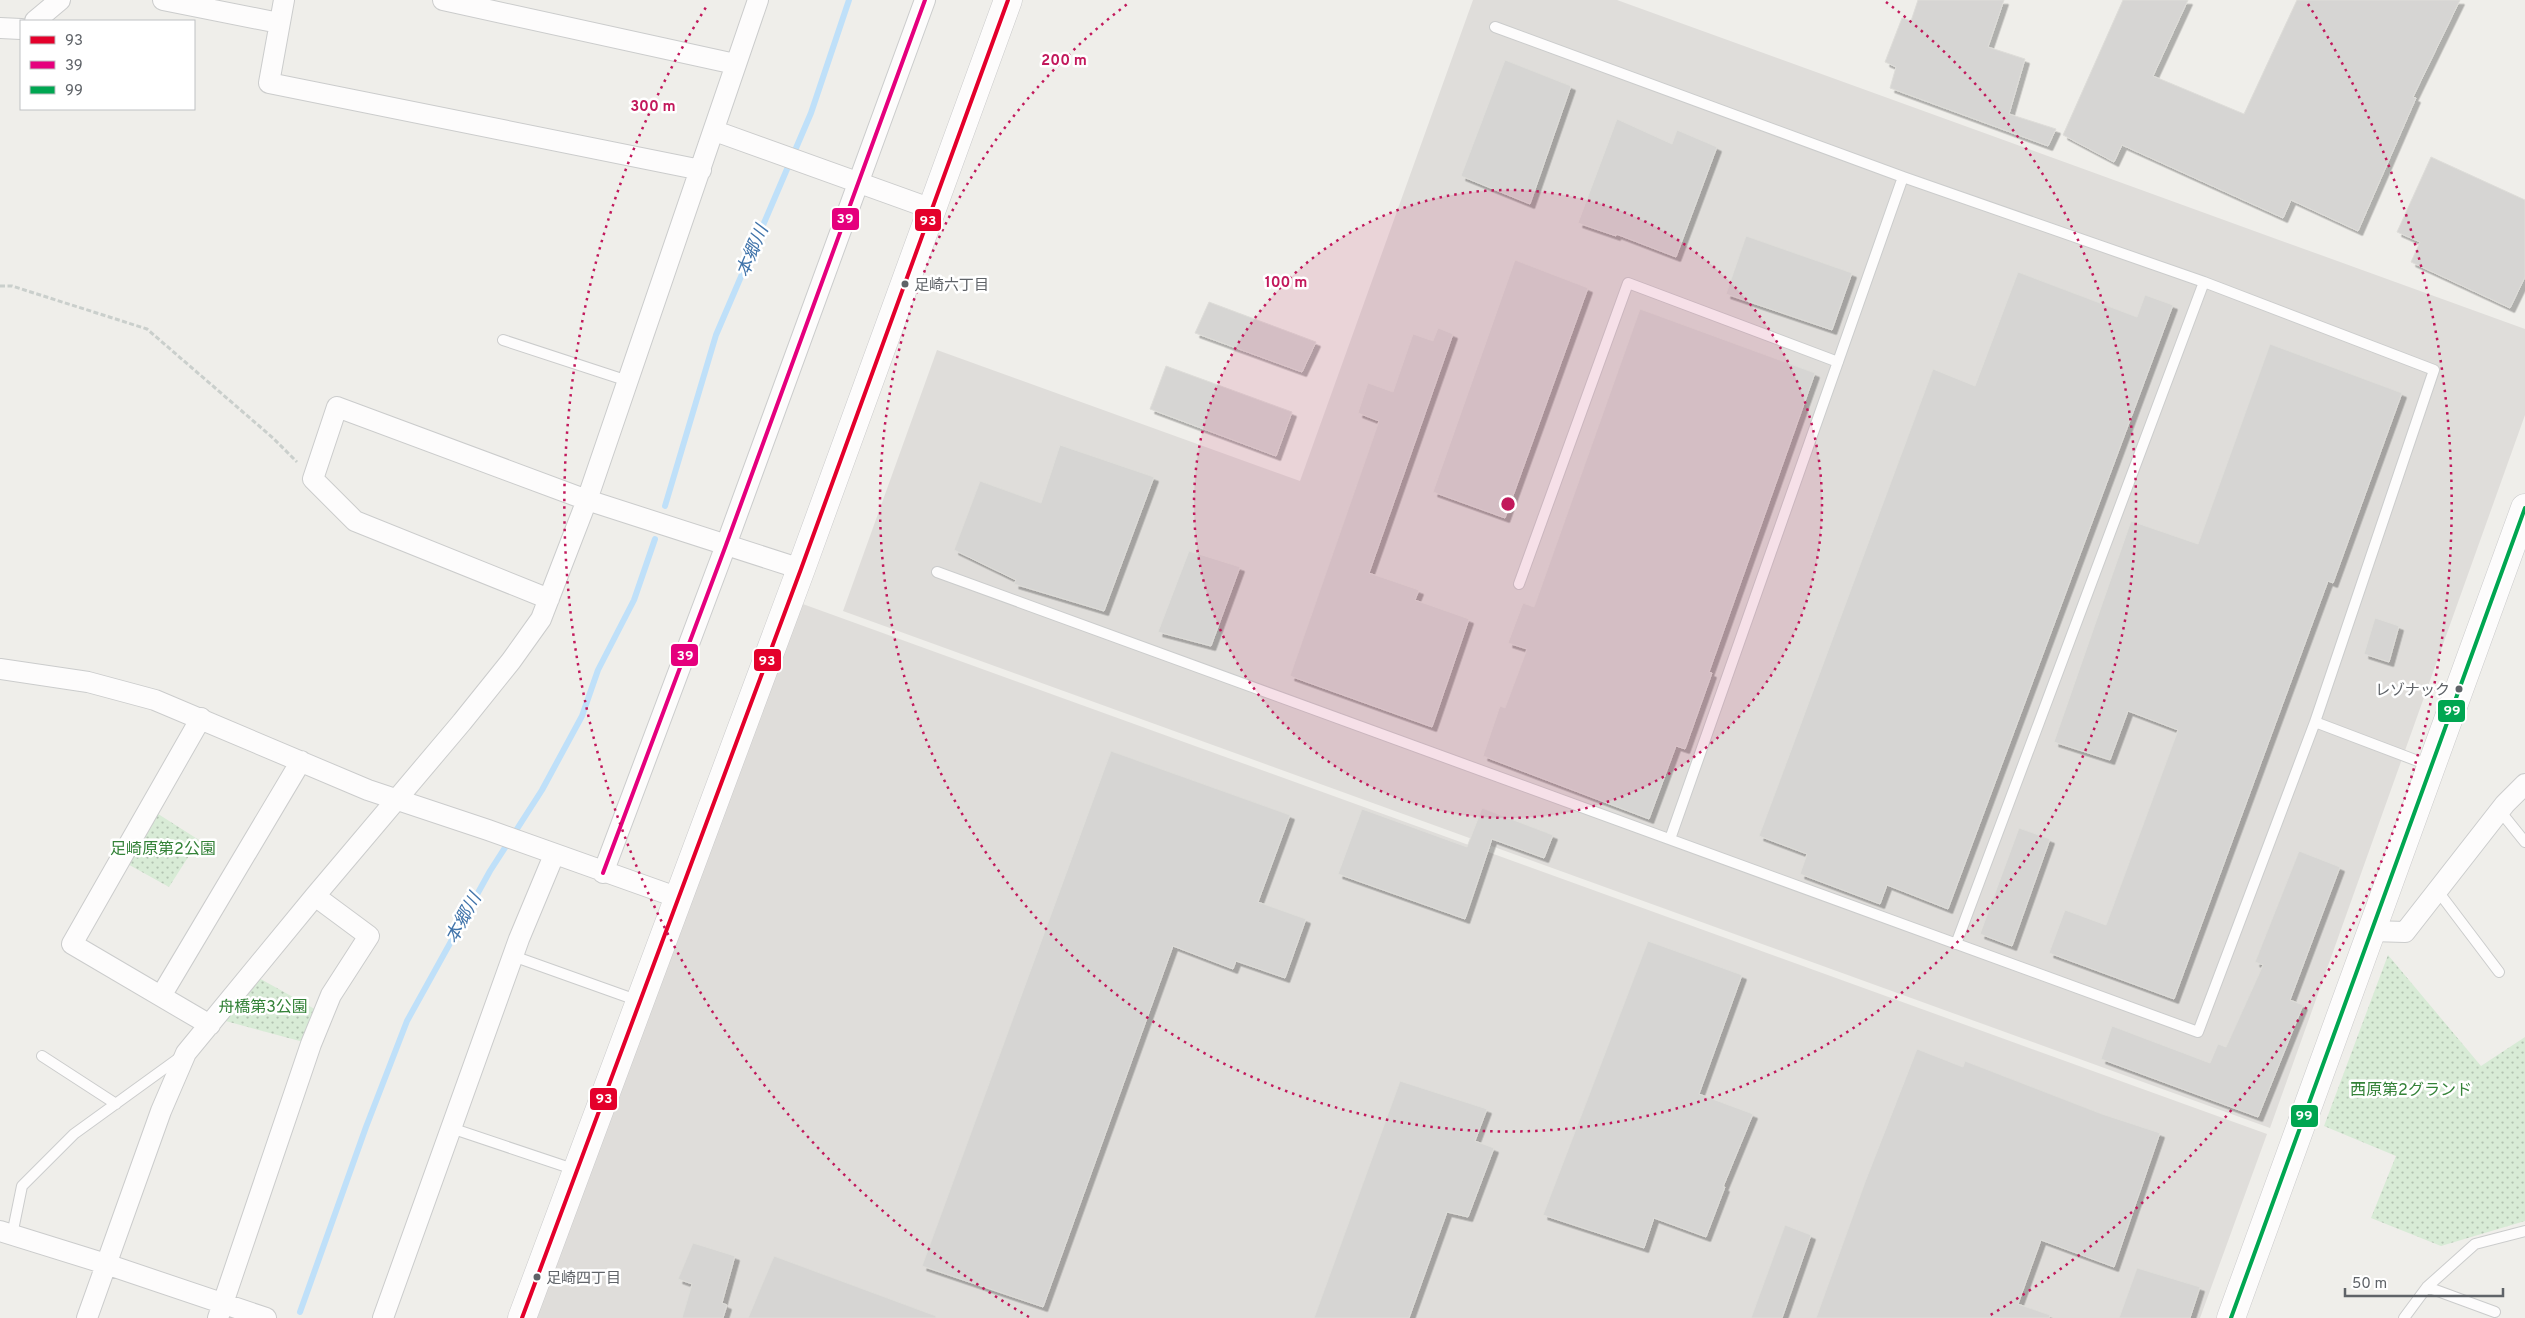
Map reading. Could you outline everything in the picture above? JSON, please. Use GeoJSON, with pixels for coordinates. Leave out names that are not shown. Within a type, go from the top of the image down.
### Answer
{"type":"FeatureCollection","features":[{"type":"Feature","properties":{"kind":"street"},"geometry":{"type":"LineString","coordinates":[[36,20],[60,0]]}},
{"type":"Feature","properties":{"kind":"street"},"geometry":{"type":"LineString","coordinates":[[163,0],[280,23]]}},
{"type":"Feature","properties":{"kind":"street"},"geometry":{"type":"LineString","coordinates":[[284,0],[269,83],[701,170]]}},
{"type":"Feature","properties":{"kind":"street"},"geometry":{"type":"LineString","coordinates":[[443,0],[735,64]]}},
{"type":"Feature","properties":{"kind":"street"},"geometry":{"type":"LineString","coordinates":[[87,1318],[161,1111],[186,1054],[511,661],[541,619],[587,500],[715,132],[735,64],[758,0]]}},
{"type":"Feature","properties":{"kind":"street"},"geometry":{"type":"LineString","coordinates":[[603,873],[726,545],[925,0]]}},
{"type":"Feature","properties":{"kind":"street"},"geometry":{"type":"LineString","coordinates":[[522,1318],[801,569],[1008,0]]}},
{"type":"Feature","properties":{"kind":"street"},"geometry":{"type":"LineString","coordinates":[[0,28],[20,30]]}},
{"type":"Feature","properties":{"kind":"street"},"geometry":{"type":"LineString","coordinates":[[715,132],[932,209]]}},
{"type":"Feature","properties":{"kind":"street"},"geometry":{"type":"LineString","coordinates":[[549,599],[355,522],[313,478],[337,407],[587,500],[801,569]]}},
{"type":"Feature","properties":{"kind":"street"},"geometry":{"type":"LineString","coordinates":[[2231,1318],[2525,508]]}},
{"type":"Feature","properties":{"kind":"street"},"geometry":{"type":"LineString","coordinates":[[0,670],[88,682],[155,700],[368,790],[488,830],[603,873],[679,898]]}},
{"type":"Feature","properties":{"kind":"street"},"geometry":{"type":"LineString","coordinates":[[201,718],[72,944],[210,1025]]}},
{"type":"Feature","properties":{"kind":"street"},"geometry":{"type":"LineString","coordinates":[[161,996],[301,761]]}},
{"type":"Feature","properties":{"kind":"street"},"geometry":{"type":"LineString","coordinates":[[2372,930],[2404,932],[2500,810],[2525,784]]}},
{"type":"Feature","properties":{"kind":"street"},"geometry":{"type":"LineString","coordinates":[[383,1318],[513,956],[554,855]]}},
{"type":"Feature","properties":{"kind":"street"},"geometry":{"type":"LineString","coordinates":[[221,1311],[311,1044],[331,995],[369,936],[315,896]]}},
{"type":"Feature","properties":{"kind":"street"},"geometry":{"type":"LineString","coordinates":[[6,1233],[106,1264],[221,1311],[266,1318]]}},
{"type":"Feature","properties":{"kind":"lane"},"geometry":{"type":"LineString","coordinates":[[937,572],[2198,1032],[2315,722],[2434,370],[2204,282],[1903,177],[1495,27]]}},
{"type":"Feature","properties":{"kind":"lane"},"geometry":{"type":"LineString","coordinates":[[1670,839],[1903,177]]}},
{"type":"Feature","properties":{"kind":"lane"},"geometry":{"type":"LineString","coordinates":[[1956,944],[2204,282]]}},
{"type":"Feature","properties":{"kind":"lane"},"geometry":{"type":"LineString","coordinates":[[1519,584],[1628,283],[1838,362]]}},
{"type":"Feature","properties":{"kind":"lane"},"geometry":{"type":"LineString","coordinates":[[503,340],[628,381]]}},
{"type":"Feature","properties":{"kind":"lane"},"geometry":{"type":"LineString","coordinates":[[2315,722],[2432,766]]}},
{"type":"Feature","properties":{"kind":"lane"},"geometry":{"type":"LineString","coordinates":[[2500,810],[2525,842]]}},
{"type":"Feature","properties":{"kind":"lane"},"geometry":{"type":"LineString","coordinates":[[2437,890],[2499,972]]}},
{"type":"Feature","properties":{"kind":"lane"},"geometry":{"type":"LineString","coordinates":[[513,956],[641,1002]]}},
{"type":"Feature","properties":{"kind":"lane"},"geometry":{"type":"LineString","coordinates":[[6,1233],[22,1186],[74,1134],[186,1054]]}},
{"type":"Feature","properties":{"kind":"lane"},"geometry":{"type":"LineString","coordinates":[[42,1056],[116,1104]]}},
{"type":"Feature","properties":{"kind":"lane"},"geometry":{"type":"LineString","coordinates":[[451,1128],[577,1170]]}},
{"type":"Feature","properties":{"kind":"lane"},"geometry":{"type":"LineString","coordinates":[[2404,1318],[2427,1287],[2475,1244],[2525,1231]]}},
{"type":"Feature","properties":{"kind":"lane"},"geometry":{"type":"LineString","coordinates":[[2427,1287],[2495,1312]]}},
{"type":"Feature","properties":{"kind":"path"},"geometry":{"type":"LineString","coordinates":[[0,286],[12,286],[148,329],[273,438],[313,478]]}},
{"type":"Feature","properties":{"kind":"shaded area"},"geometry":{"type":"Polygon","coordinates":[[[1473,0],[1617,0],[2525,329],[2525,415],[2270,1128],[843,611],[937,350],[1300,481],[1473,0]]]}},
{"type":"Feature","properties":{"kind":"shaded area"},"geometry":{"type":"Polygon","coordinates":[[[800,603],[2267,1134],[2200,1318],[536,1318],[800,603]]]}},
{"type":"Feature","properties":{"kind":"green space","name":"足崎原第2公園"},"geometry":{"type":"Polygon","coordinates":[[[155,812],[199,840],[169,887],[124,862],[155,812]]]}},
{"type":"Feature","properties":{"kind":"green space","name":"西原第2グランド"},"geometry":{"type":"Polygon","coordinates":[[[2388,955],[2481,1066],[2525,1037],[2525,1221],[2441,1246],[2371,1218],[2396,1156],[2324,1126],[2388,955]]]}},
{"type":"Feature","properties":{"kind":"green space","name":"舟橋第3公園"},"geometry":{"type":"Polygon","coordinates":[[[257,977],[320,1012],[311,1044],[222,1020],[257,977]]]}},
{"type":"Feature","properties":{"kind":"building"},"geometry":{"type":"Polygon","coordinates":[[[1918,0],[2004,0],[1988,47],[2025,59],[2009,114],[2056,129],[2048,146],[1890,88],[1896,67],[1885,62],[1902,18],[1911,21],[1918,0]]]}},
{"type":"Feature","properties":{"kind":"building"},"geometry":{"type":"Polygon","coordinates":[[[2123,0],[2188,0],[2153,76],[2244,114],[2297,0],[2460,0],[2413,97],[2416,98],[2358,231],[2291,200],[2283,218],[2122,145],[2114,162],[2063,135],[2123,0]]]}},
{"type":"Feature","properties":{"kind":"building"},"geometry":{"type":"Polygon","coordinates":[[[1505,60],[1571,86],[1530,204],[1461,176],[1505,60]]]}},
{"type":"Feature","properties":{"kind":"building"},"geometry":{"type":"Polygon","coordinates":[[[1617,119],[1672,144],[1677,130],[1717,147],[1676,257],[1616,234],[1616,236],[1578,223],[1617,119]]]}},
{"type":"Feature","properties":{"kind":"building"},"geometry":{"type":"Polygon","coordinates":[[[2431,157],[2525,200],[2525,277],[2510,308],[2411,262],[2420,242],[2397,232],[2431,157]]]}},
{"type":"Feature","properties":{"kind":"building"},"geometry":{"type":"Polygon","coordinates":[[[1746,236],[1852,273],[1832,330],[1726,294],[1746,236]]]}},
{"type":"Feature","properties":{"kind":"building"},"geometry":{"type":"Polygon","coordinates":[[[1515,260],[1588,288],[1505,518],[1433,492],[1515,260]]]}},
{"type":"Feature","properties":{"kind":"building"},"geometry":{"type":"Polygon","coordinates":[[[2018,272],[2137,317],[2145,295],[2173,305],[1948,909],[1887,885],[1880,904],[1800,874],[1807,854],[1759,836],[1933,369],[1975,386],[2018,272]]]}},
{"type":"Feature","properties":{"kind":"building"},"geometry":{"type":"Polygon","coordinates":[[[1209,302],[1316,342],[1302,372],[1195,333],[1209,302]]]}},
{"type":"Feature","properties":{"kind":"building"},"geometry":{"type":"Polygon","coordinates":[[[1640,309],[1815,373],[1709,672],[1712,673],[1685,749],[1676,746],[1649,819],[1483,756],[1500,706],[1505,708],[1527,649],[1508,643],[1523,603],[1534,607],[1640,309]]]}},
{"type":"Feature","properties":{"kind":"building"},"geometry":{"type":"Polygon","coordinates":[[[1438,328],[1453,334],[1369,573],[1419,590],[1415,600],[1469,619],[1432,727],[1290,676],[1379,421],[1358,413],[1368,383],[1393,392],[1413,334],[1433,341],[1438,328]]]}},
{"type":"Feature","properties":{"kind":"building"},"geometry":{"type":"Polygon","coordinates":[[[2270,344],[2402,393],[2333,583],[2328,581],[2174,999],[2049,953],[2065,910],[2106,925],[2178,730],[2128,711],[2110,760],[2054,742],[2131,521],[2198,544],[2270,344]]]}},
{"type":"Feature","properties":{"kind":"building"},"geometry":{"type":"Polygon","coordinates":[[[1166,366],[1292,412],[1276,456],[1150,409],[1166,366]]]}},
{"type":"Feature","properties":{"kind":"building"},"geometry":{"type":"Polygon","coordinates":[[[1060,445],[1154,477],[1104,611],[1014,584],[1016,580],[954,550],[980,481],[1041,503],[1060,445]]]}},
{"type":"Feature","properties":{"kind":"building"},"geometry":{"type":"Polygon","coordinates":[[[1189,551],[1240,567],[1211,646],[1158,632],[1189,551]]]}},
{"type":"Feature","properties":{"kind":"building"},"geometry":{"type":"Polygon","coordinates":[[[2375,618],[2399,626],[2389,662],[2364,654],[2375,618]]]}},
{"type":"Feature","properties":{"kind":"building"},"geometry":{"type":"Polygon","coordinates":[[[1111,751],[1290,815],[1258,902],[1306,919],[1285,978],[1236,961],[1233,969],[1173,946],[1043,1307],[922,1266],[1111,751]]]}},
{"type":"Feature","properties":{"kind":"building"},"geometry":{"type":"Polygon","coordinates":[[[1482,808],[1553,835],[1544,858],[1492,839],[1465,919],[1338,874],[1362,809],[1467,847],[1482,808]]]}},
{"type":"Feature","properties":{"kind":"building"},"geometry":{"type":"Polygon","coordinates":[[[2019,828],[2050,839],[2012,946],[1980,934],[2019,828]]]}},
{"type":"Feature","properties":{"kind":"building"},"geometry":{"type":"Polygon","coordinates":[[[2299,851],[2340,867],[2290,1000],[2303,1005],[2258,1117],[2101,1059],[2112,1026],[2210,1063],[2218,1044],[2226,1047],[2263,965],[2255,962],[2299,851]]]}},
{"type":"Feature","properties":{"kind":"building"},"geometry":{"type":"Polygon","coordinates":[[[1648,941],[1742,975],[1699,1094],[1753,1114],[1723,1187],[1725,1187],[1706,1237],[1654,1218],[1644,1248],[1543,1215],[1648,941]]]}},
{"type":"Feature","properties":{"kind":"building"},"geometry":{"type":"Polygon","coordinates":[[[1917,1049],[1963,1067],[1965,1061],[2102,1114],[2160,1133],[2114,1267],[2041,1240],[2018,1304],[2050,1315],[2049,1318],[1816,1318],[1865,1182],[1917,1049]]]}},
{"type":"Feature","properties":{"kind":"building"},"geometry":{"type":"Polygon","coordinates":[[[1400,1081],[1487,1109],[1475,1141],[1494,1148],[1468,1217],[1447,1212],[1409,1318],[1314,1318],[1400,1081]]]}},
{"type":"Feature","properties":{"kind":"building"},"geometry":{"type":"Polygon","coordinates":[[[1785,1225],[1811,1235],[1782,1318],[1751,1318],[1785,1225]]]}},
{"type":"Feature","properties":{"kind":"building"},"geometry":{"type":"Polygon","coordinates":[[[693,1243],[735,1256],[722,1303],[727,1305],[723,1318],[682,1318],[692,1284],[678,1279],[693,1243]]]}},
{"type":"Feature","properties":{"kind":"building"},"geometry":{"type":"Polygon","coordinates":[[[774,1256],[936,1316],[936,1318],[748,1318],[774,1256]]]}},
{"type":"Feature","properties":{"kind":"building"},"geometry":{"type":"Polygon","coordinates":[[[2137,1268],[2200,1287],[2190,1318],[2119,1318],[2137,1268]]]}},
{"type":"Feature","properties":{"kind":"waterway","name":"本郷川"},"geometry":{"type":"LineString","coordinates":[[665,506],[716,335],[811,113],[849,0]]}},
{"type":"Feature","properties":{"kind":"waterway","name":"本郷川"},"geometry":{"type":"LineString","coordinates":[[300,1312],[366,1127],[407,1021],[490,871],[542,790],[582,716],[598,670],[634,600],[655,539]]}},
{"type":"Feature","properties":{"kind":"transit line","name":"39"},"geometry":{"type":"LineString","coordinates":[[603,873],[726,545],[925,0]]}},
{"type":"Feature","properties":{"kind":"transit line","name":"93"},"geometry":{"type":"LineString","coordinates":[[522,1318],[801,569],[1008,0]]}},
{"type":"Feature","properties":{"kind":"transit line","name":"99"},"geometry":{"type":"LineString","coordinates":[[2231,1318],[2525,508]]}},
{"type":"Feature","properties":{"kind":"place","name":"足崎六丁目"},"geometry":{"type":"Point","coordinates":[905,284]}},
{"type":"Feature","properties":{"kind":"place","name":"レゾナック"},"geometry":{"type":"Point","coordinates":[2459,689]}},
{"type":"Feature","properties":{"kind":"place","name":"足崎四丁目"},"geometry":{"type":"Point","coordinates":[537,1277]}}]}
